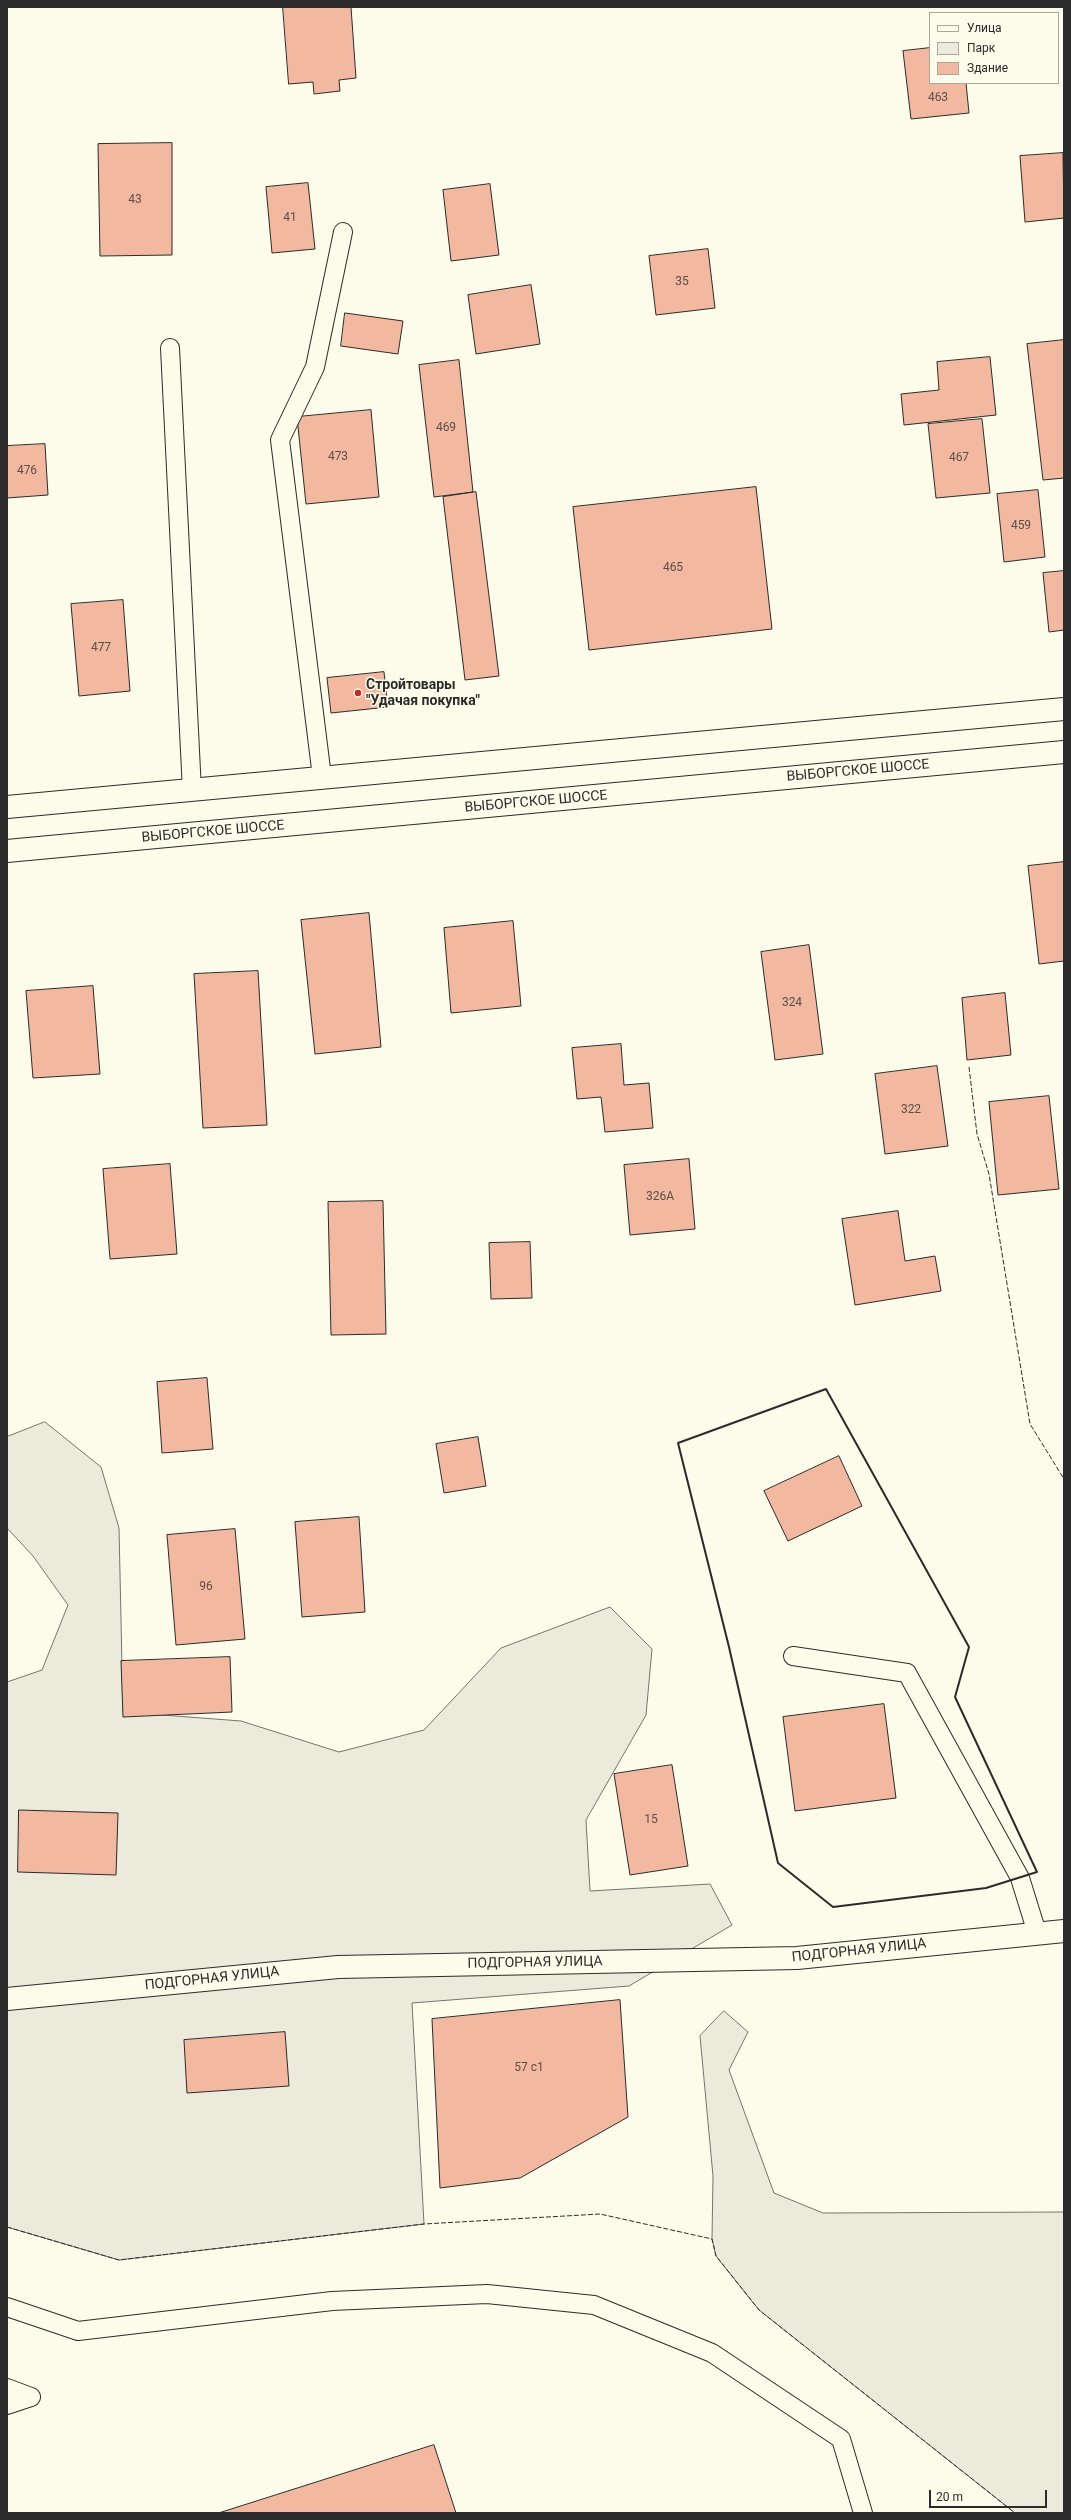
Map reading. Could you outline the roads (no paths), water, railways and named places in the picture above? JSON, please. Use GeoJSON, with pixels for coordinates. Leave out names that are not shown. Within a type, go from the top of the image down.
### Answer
{"type":"FeatureCollection","features":[{"type":"Feature","properties":{"kind":"main road"},"geometry":{"type":"LineString","coordinates":[[7,808],[192,791],[322,777],[1064,709]]}},
{"type":"Feature","properties":{"kind":"main road","name":"ВЫБОРГСКОЕ ШОССЕ"},"geometry":{"type":"LineString","coordinates":[[7,851],[1064,752]]}},
{"type":"Feature","properties":{"kind":"main road","name":"ПОДГОРНАЯ УЛИЦА"},"geometry":{"type":"LineString","coordinates":[[7,1999],[338,1967],[797,1958],[1064,1931]]}},
{"type":"Feature","properties":{"kind":"lane"},"geometry":{"type":"LineString","coordinates":[[322,777],[280,440],[315,367],[343,232]]}},
{"type":"Feature","properties":{"kind":"lane"},"geometry":{"type":"LineString","coordinates":[[170,348],[192,791]]}},
{"type":"Feature","properties":{"kind":"lane"},"geometry":{"type":"LineString","coordinates":[[794,1656],[907,1673],[1020,1878],[1037,1933]]}},
{"type":"Feature","properties":{"kind":"lane"},"geometry":{"type":"LineString","coordinates":[[7,2307],[78,2331],[340,2300],[486,2294],[594,2305],[712,2353],[841,2439],[863,2513]]}},
{"type":"Feature","properties":{"kind":"lane"},"geometry":{"type":"LineString","coordinates":[[7,2388],[30,2397],[7,2405]]}},
{"type":"Feature","properties":{"kind":"place","name":"Cтройтовары \"Удачая покупка\""},"geometry":{"type":"Point","coordinates":[358,693]}}]}
